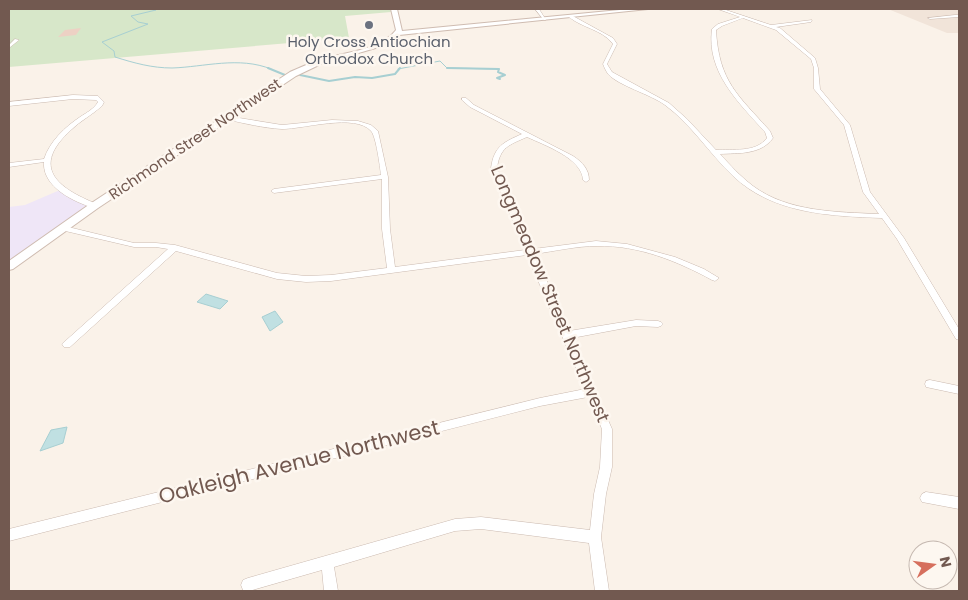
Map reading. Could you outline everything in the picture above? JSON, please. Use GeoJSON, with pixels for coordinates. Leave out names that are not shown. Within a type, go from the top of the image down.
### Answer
{"type":"FeatureCollection","features":[{"type":"Feature","properties":{"kind":"street"},"geometry":{"type":"LineString","coordinates":[[394,9],[398,33],[644,9]]}},
{"type":"Feature","properties":{"kind":"street"},"geometry":{"type":"LineString","coordinates":[[537,9],[545,19]]}},
{"type":"Feature","properties":{"kind":"street"},"geometry":{"type":"LineString","coordinates":[[720,9],[741,18],[773,26],[787,34],[815,62],[817,88],[847,125],[867,192],[900,238],[959,337]]}},
{"type":"Feature","properties":{"kind":"street"},"geometry":{"type":"LineString","coordinates":[[930,18],[943,18],[947,15],[959,16]]}},
{"type":"Feature","properties":{"kind":"street"},"geometry":{"type":"LineString","coordinates":[[570,16],[581,25],[604,33],[613,40],[614,44],[605,64],[610,73],[648,92],[668,105],[744,182],[760,193],[781,202],[824,213],[884,216]]}},
{"type":"Feature","properties":{"kind":"street"},"geometry":{"type":"LineString","coordinates":[[714,152],[759,147],[767,143],[770,138],[768,132],[728,87],[720,71],[715,29],[720,25],[741,18]]}},
{"type":"Feature","properties":{"kind":"street"},"geometry":{"type":"LineString","coordinates":[[773,26],[812,21]]}},
{"type":"Feature","properties":{"kind":"street","name":"Richmond Street Northwest"},"geometry":{"type":"LineString","coordinates":[[9,266],[94,206],[305,67],[375,46],[398,33]]}},
{"type":"Feature","properties":{"kind":"street"},"geometry":{"type":"LineString","coordinates":[[9,47],[17,40]]}},
{"type":"Feature","properties":{"kind":"street"},"geometry":{"type":"LineString","coordinates":[[9,104],[85,96],[94,97],[101,102],[95,110],[65,132],[50,151],[48,160],[49,176],[60,190],[70,197],[94,206]]}},
{"type":"Feature","properties":{"kind":"street"},"geometry":{"type":"LineString","coordinates":[[464,99],[472,106],[574,159],[586,172],[586,180]]}},
{"type":"Feature","properties":{"kind":"street"},"geometry":{"type":"LineString","coordinates":[[227,118],[283,127],[346,122],[366,124],[372,127],[376,132],[385,177],[386,229],[391,270]]}},
{"type":"Feature","properties":{"kind":"street","name":"Longmeadow Street Northwest"},"geometry":{"type":"LineString","coordinates":[[528,134],[501,148],[494,157],[494,168],[607,429],[606,467],[599,500],[595,537],[602,591]]}},
{"type":"Feature","properties":{"kind":"street"},"geometry":{"type":"LineString","coordinates":[[9,165],[48,160]]}},
{"type":"Feature","properties":{"kind":"street"},"geometry":{"type":"LineString","coordinates":[[274,191],[385,177]]}},
{"type":"Feature","properties":{"kind":"street"},"geometry":{"type":"LineString","coordinates":[[64,228],[134,245],[156,245],[175,248],[277,276],[306,279],[331,278],[584,243],[621,244],[638,248],[685,263],[715,278]]}},
{"type":"Feature","properties":{"kind":"street"},"geometry":{"type":"LineString","coordinates":[[67,344],[175,248]]}},
{"type":"Feature","properties":{"kind":"street"},"geometry":{"type":"LineString","coordinates":[[567,335],[636,323],[658,324]]}},
{"type":"Feature","properties":{"kind":"street"},"geometry":{"type":"LineString","coordinates":[[930,384],[959,390]]}},
{"type":"Feature","properties":{"kind":"street","name":"Oakleigh Avenue Northwest"},"geometry":{"type":"LineString","coordinates":[[9,535],[540,402],[590,392]]}},
{"type":"Feature","properties":{"kind":"street"},"geometry":{"type":"LineString","coordinates":[[926,498],[959,503]]}},
{"type":"Feature","properties":{"kind":"street"},"geometry":{"type":"LineString","coordinates":[[248,585],[455,525],[481,523],[595,537]]}},
{"type":"Feature","properties":{"kind":"street"},"geometry":{"type":"LineString","coordinates":[[327,562],[331,591]]}},
{"type":"Feature","properties":{"kind":"shaded area"},"geometry":{"type":"Polygon","coordinates":[[[888,9],[959,9],[959,33],[947,33],[888,9]]]}},
{"type":"Feature","properties":{"kind":"shaded area"},"geometry":{"type":"Polygon","coordinates":[[[60,190],[94,206],[9,266],[9,207],[25,205],[60,190]]]}},
{"type":"Feature","properties":{"kind":"green space"},"geometry":{"type":"Polygon","coordinates":[[[9,9],[390,9],[391,12],[345,16],[349,38],[9,67],[9,9]]]}},
{"type":"Feature","properties":{"kind":"water"},"geometry":{"type":"Polygon","coordinates":[[[206,294],[228,301],[220,309],[197,302],[206,294]]]}},
{"type":"Feature","properties":{"kind":"water"},"geometry":{"type":"Polygon","coordinates":[[[275,311],[283,322],[270,331],[262,317],[275,311]]]}},
{"type":"Feature","properties":{"kind":"water"},"geometry":{"type":"Polygon","coordinates":[[[67,427],[63,443],[40,451],[51,430],[67,427]]]}},
{"type":"Feature","properties":{"kind":"building"},"geometry":{"type":"Polygon","coordinates":[[[81,28],[76,35],[58,37],[65,30],[81,28]]]}},
{"type":"Feature","properties":{"kind":"waterway"},"geometry":{"type":"LineString","coordinates":[[154,9],[156,10],[131,16],[138,22],[148,24],[102,42],[114,51],[115,57],[143,65],[165,68],[221,63],[247,63],[268,68]]}},
{"type":"Feature","properties":{"kind":"waterway"},"geometry":{"type":"LineString","coordinates":[[399,69],[440,61],[447,68],[499,69],[498,72],[505,75],[497,78],[500,79]]}},
{"type":"Feature","properties":{"kind":"waterway"},"geometry":{"type":"LineString","coordinates":[[268,68],[285,75]]}},
{"type":"Feature","properties":{"kind":"waterway"},"geometry":{"type":"LineString","coordinates":[[300,75],[329,81],[355,77],[372,78],[395,74],[399,69]]}},
{"type":"Feature","properties":{"kind":"place","name":"Holy Cross Antiochian Orthodox Church"},"geometry":{"type":"Point","coordinates":[369,25]}}]}
